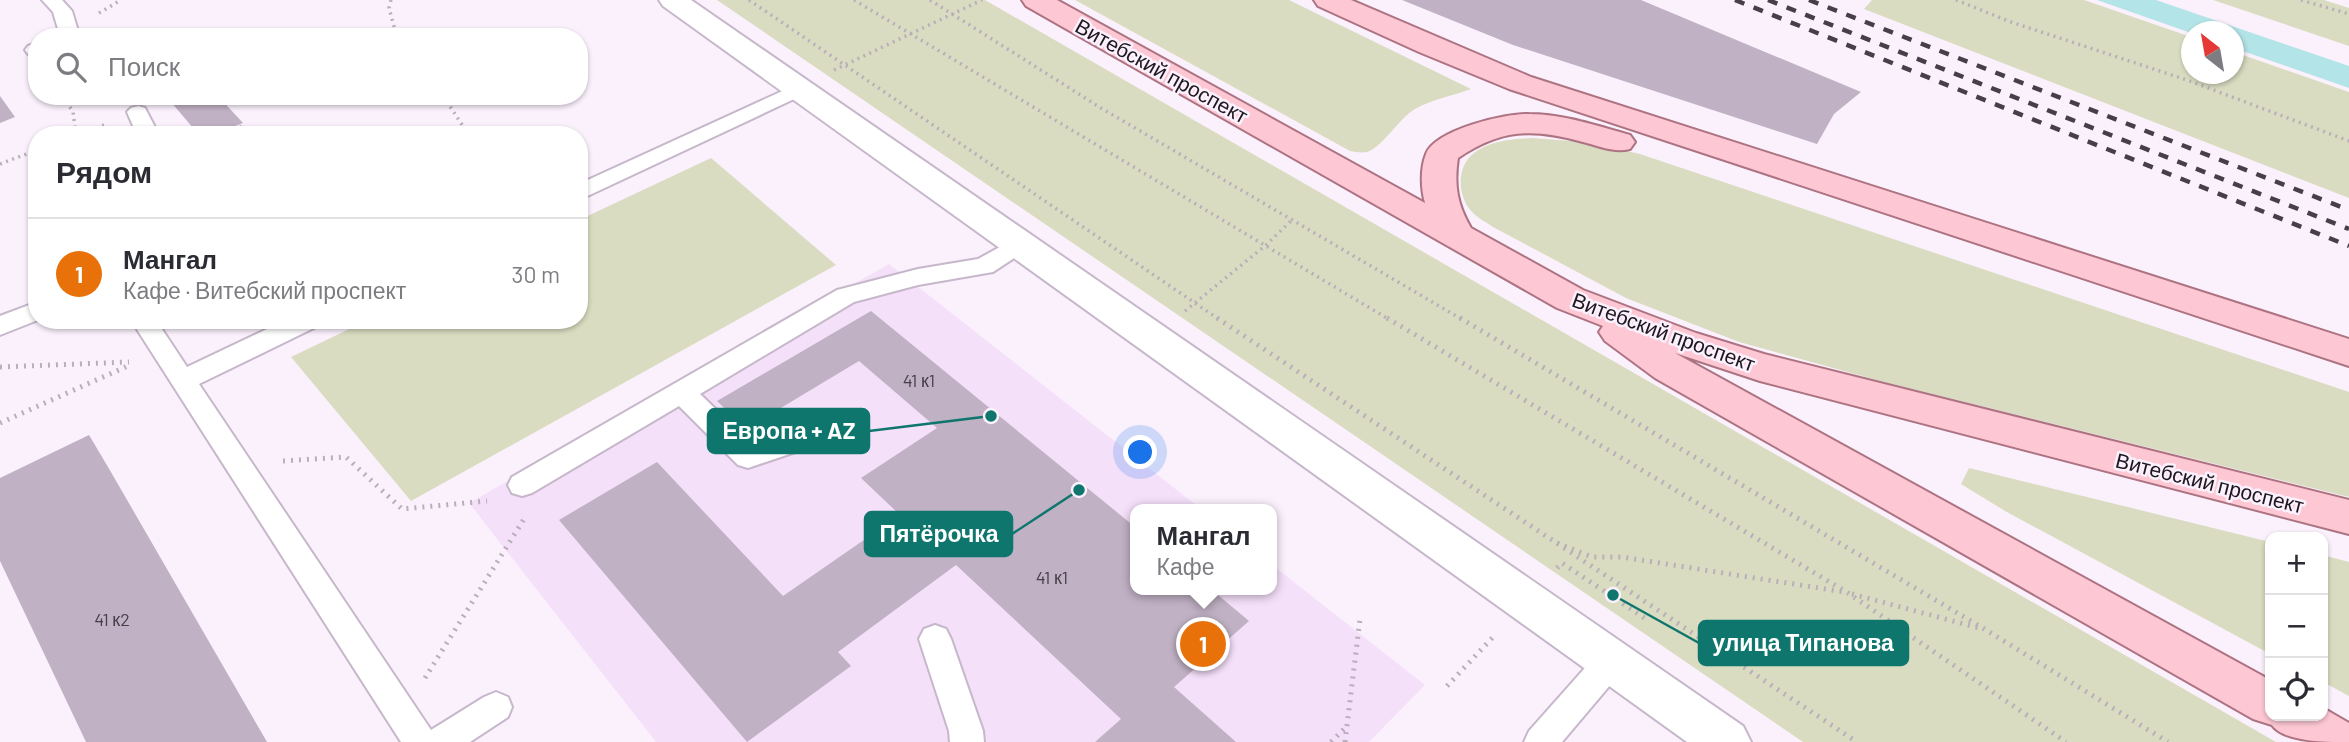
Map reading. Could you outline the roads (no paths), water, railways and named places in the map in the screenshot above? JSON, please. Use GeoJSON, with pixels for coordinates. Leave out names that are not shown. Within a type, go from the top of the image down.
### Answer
{"type":"FeatureCollection","features":[{"type":"Feature","properties":{"kind":"main road","name":"Витебский проспект"},"geometry":{"type":"LineString","coordinates":[[1036,0],[1570,299],[1683,342],[1760,366],[2349,517]]}},
{"type":"Feature","properties":{"kind":"main road"},"geometry":{"type":"LineString","coordinates":[[1328,0],[1429,46],[1520,83],[2349,353]]}},
{"type":"Feature","properties":{"kind":"main road"},"geometry":{"type":"LineString","coordinates":[[1457,235],[1439,201],[1438,179],[1442,154],[1484,128],[1525,122],[1570,128],[1727,177],[1839,188]]}},
{"type":"Feature","properties":{"kind":"main road"},"geometry":{"type":"LineString","coordinates":[[1570,299],[1669,368],[2265,701]]}},
{"type":"Feature","properties":{"kind":"main road"},"geometry":{"type":"LineString","coordinates":[[2301,721],[2339,742]]}},
{"type":"Feature","properties":{"kind":"street"},"geometry":{"type":"LineString","coordinates":[[673,0],[1726,742]]}},
{"type":"Feature","properties":{"kind":"lane"},"geometry":{"type":"LineString","coordinates":[[51,0],[62,11],[67,28]]}},
{"type":"Feature","properties":{"kind":"lane"},"geometry":{"type":"LineString","coordinates":[[588,189],[800,89]]}},
{"type":"Feature","properties":{"kind":"lane"},"geometry":{"type":"LineString","coordinates":[[138,112],[144,126]]}},
{"type":"Feature","properties":{"kind":"lane"},"geometry":{"type":"LineString","coordinates":[[522,485],[846,296],[918,277],[984,267],[1020,244]]}},
{"type":"Feature","properties":{"kind":"lane"},"geometry":{"type":"LineString","coordinates":[[0,327],[28,315]]}},
{"type":"Feature","properties":{"kind":"lane"},"geometry":{"type":"LineString","coordinates":[[149,329],[420,742]]}},
{"type":"Feature","properties":{"kind":"lane"},"geometry":{"type":"LineString","coordinates":[[183,380],[290,329]]}},
{"type":"Feature","properties":{"kind":"lane"},"geometry":{"type":"LineString","coordinates":[[681,392],[748,457],[854,422]]}},
{"type":"Feature","properties":{"kind":"lane"},"geometry":{"type":"LineString","coordinates":[[935,639],[966,731],[967,742]]}},
{"type":"Feature","properties":{"kind":"lane"},"geometry":{"type":"LineString","coordinates":[[1541,742],[1611,661]]}},
{"type":"Feature","properties":{"kind":"lane"},"geometry":{"type":"LineString","coordinates":[[442,742],[496,707]]}},
{"type":"Feature","properties":{"kind":"water"},"geometry":{"type":"Polygon","coordinates":[[[2097,0],[2156,0],[2217,21],[2181,21],[2181,29],[2097,0]]]}},
{"type":"Feature","properties":{"kind":"water"},"geometry":{"type":"Polygon","coordinates":[[[2244,30],[2349,66],[2349,88],[2244,51],[2244,30]]]}},
{"type":"Feature","properties":{"kind":"railway"},"geometry":{"type":"LineString","coordinates":[[1735,0],[2349,246]]}},
{"type":"Feature","properties":{"kind":"railway"},"geometry":{"type":"LineString","coordinates":[[1768,0],[2349,229]]}},
{"type":"Feature","properties":{"kind":"railway"},"geometry":{"type":"LineString","coordinates":[[1809,0],[2349,210]]}},
{"type":"Feature","properties":{"kind":"place","name":"Европа + AZ"},"geometry":{"type":"Point","coordinates":[991,416]}},
{"type":"Feature","properties":{"kind":"place","name":"Пятёрочка"},"geometry":{"type":"Point","coordinates":[1079,490]}},
{"type":"Feature","properties":{"kind":"place","name":"улица Типанова"},"geometry":{"type":"Point","coordinates":[1613,595]}},
{"type":"Feature","properties":{"kind":"place","name":"Мангал"},"geometry":{"type":"Point","coordinates":[1203,644]}}]}
